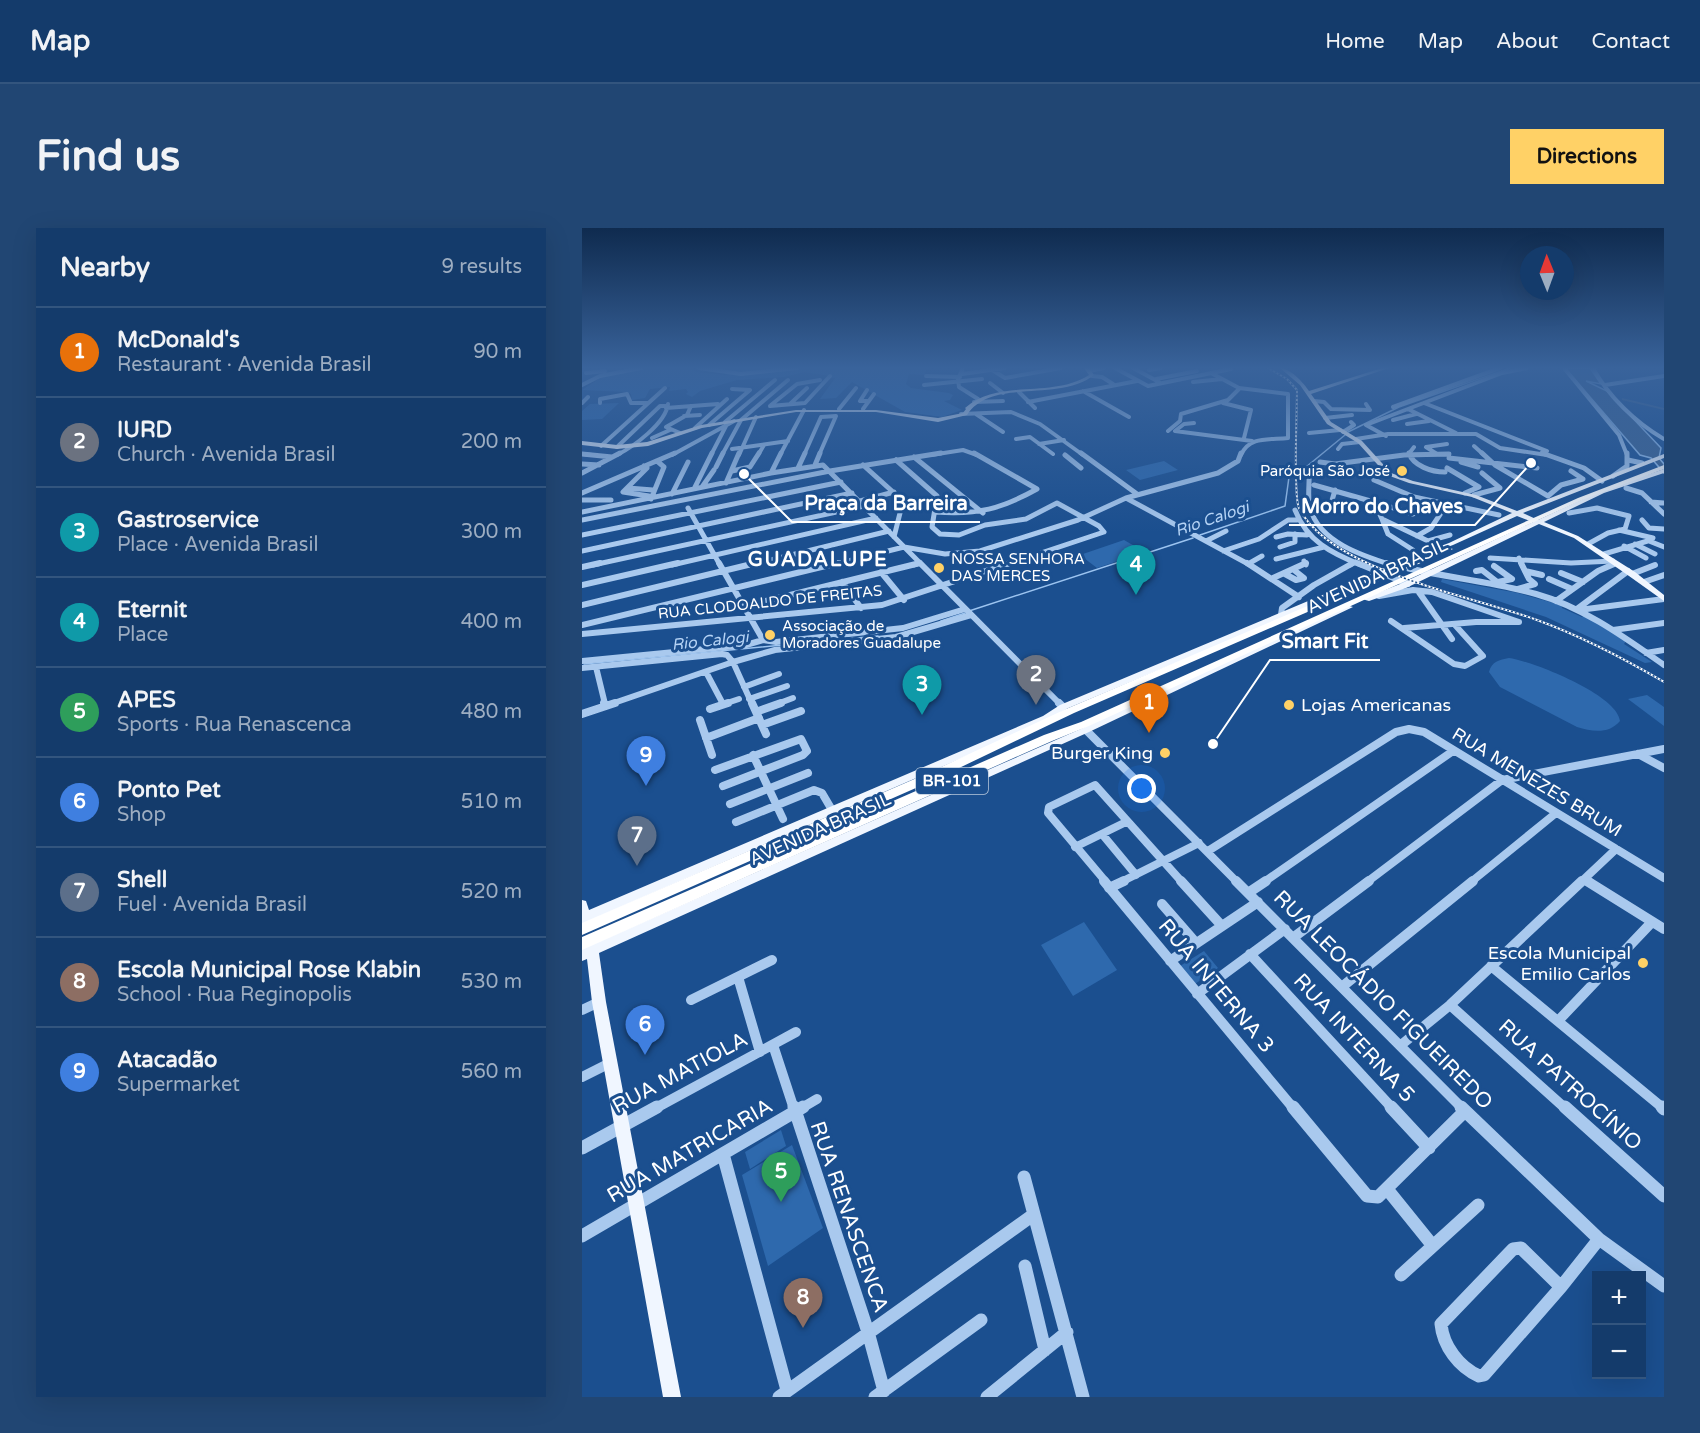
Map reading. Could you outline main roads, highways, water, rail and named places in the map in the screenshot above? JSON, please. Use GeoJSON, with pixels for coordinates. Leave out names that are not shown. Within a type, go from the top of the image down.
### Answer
{"type":"FeatureCollection","features":[{"type":"Feature","properties":{"kind":"highway","name":"AVENIDA BRASIL"},"geometry":{"type":"LineString","coordinates":[[583,918],[930,777],[1070,711],[1300,613],[1374,577],[1620,482],[1655,467],[1664,457]]}},
{"type":"Feature","properties":{"kind":"highway","name":"AVENIDA BRASIL"},"geometry":{"type":"LineString","coordinates":[[585,950],[1048,738],[1085,724],[1322,615],[1388,588],[1529,518]]}},
{"type":"Feature","properties":{"kind":"main road"},"geometry":{"type":"LineString","coordinates":[[582,443],[617,447],[634,446],[656,442],[695,428],[730,423]]}},
{"type":"Feature","properties":{"kind":"main road"},"geometry":{"type":"LineString","coordinates":[[1331,423],[1358,440],[1382,469],[1404,480],[1465,493],[1476,493],[1588,544],[1663,597]]}},
{"type":"Feature","properties":{"kind":"main road","name":"AVENIDA BRASIL"},"geometry":{"type":"LineString","coordinates":[[585,950],[1086,730],[1388,588],[1447,564],[1571,492],[1607,478],[1655,467]]}},
{"type":"Feature","properties":{"kind":"main road","name":"AVENIDA BRASIL"},"geometry":{"type":"LineString","coordinates":[[1412,561],[1444,547],[1598,494],[1655,467]]}},
{"type":"Feature","properties":{"kind":"main road"},"geometry":{"type":"LineString","coordinates":[[1467,554],[1571,492]]}},
{"type":"Feature","properties":{"kind":"main road"},"geometry":{"type":"LineString","coordinates":[[1444,547],[1499,515],[1529,518],[1569,513],[1598,494]]}},
{"type":"Feature","properties":{"kind":"main road","name":"AVENIDA BRASIL"},"geometry":{"type":"LineString","coordinates":[[583,918],[1046,718],[1063,707],[1374,577]]}},
{"type":"Feature","properties":{"kind":"main road"},"geometry":{"type":"LineString","coordinates":[[1252,628],[1300,613]]}},
{"type":"Feature","properties":{"kind":"main road"},"geometry":{"type":"LineString","coordinates":[[1290,635],[1322,615]]}},
{"type":"Feature","properties":{"kind":"main road"},"geometry":{"type":"LineString","coordinates":[[585,950],[599,1002],[672,1397]]}},
{"type":"Feature","properties":{"kind":"waterway","name":"Rio Calogi"},"geometry":{"type":"LineString","coordinates":[[1348,432],[1367,423]]}},
{"type":"Feature","properties":{"kind":"waterway","name":"Rio Calogi"},"geometry":{"type":"LineString","coordinates":[[1306,467],[1345,435]]}},
{"type":"Feature","properties":{"kind":"waterway","name":"Rio Calogi"},"geometry":{"type":"LineString","coordinates":[[1200,535],[1285,506],[1289,477],[1296,472]]}},
{"type":"Feature","properties":{"kind":"waterway","name":"Rio Calogi"},"geometry":{"type":"LineString","coordinates":[[969,611],[1193,538]]}},
{"type":"Feature","properties":{"kind":"waterway","name":"Rio Calogi"},"geometry":{"type":"LineString","coordinates":[[941,621],[965,613]]}},
{"type":"Feature","properties":{"kind":"waterway","name":"Rio Calogi"},"geometry":{"type":"LineString","coordinates":[[584,664],[878,636]]}},
{"type":"Feature","properties":{"kind":"railway"},"geometry":{"type":"LineString","coordinates":[[1297,423],[1296,471],[1299,508],[1316,530],[1340,549],[1406,579],[1553,626],[1602,648],[1664,682]]}},
{"type":"Feature","properties":{"kind":"place","name":"Morro do Chaves"},"geometry":{"type":"Point","coordinates":[1531,463]}},
{"type":"Feature","properties":{"kind":"place","name":"Paróquia São José"},"geometry":{"type":"Point","coordinates":[1402,471]}},
{"type":"Feature","properties":{"kind":"place","name":"Praça da Barreira"},"geometry":{"type":"Point","coordinates":[744,474]}},
{"type":"Feature","properties":{"kind":"place","name":"NOSSA SENHORA DAS MERCES"},"geometry":{"type":"Point","coordinates":[939,568]}},
{"type":"Feature","properties":{"kind":"place","name":"Eternit"},"geometry":{"type":"Point","coordinates":[1136,595]}},
{"type":"Feature","properties":{"kind":"place","name":"Associação de Moradores Guadalupe"},"geometry":{"type":"Point","coordinates":[770,635]}},
{"type":"Feature","properties":{"kind":"place","name":"IURD"},"geometry":{"type":"Point","coordinates":[1036,705]}},
{"type":"Feature","properties":{"kind":"place","name":"Lojas Americanas"},"geometry":{"type":"Point","coordinates":[1289,705]}},
{"type":"Feature","properties":{"kind":"place","name":"Gastroservice"},"geometry":{"type":"Point","coordinates":[922,715]}},
{"type":"Feature","properties":{"kind":"place","name":"McDonald's"},"geometry":{"type":"Point","coordinates":[1149,733]}},
{"type":"Feature","properties":{"kind":"place","name":"Smart Fit"},"geometry":{"type":"Point","coordinates":[1213,744]}},
{"type":"Feature","properties":{"kind":"place","name":"Burger King"},"geometry":{"type":"Point","coordinates":[1165,753]}},
{"type":"Feature","properties":{"kind":"place","name":"Atacadão"},"geometry":{"type":"Point","coordinates":[646,786]}},
{"type":"Feature","properties":{"kind":"place","name":"Shell"},"geometry":{"type":"Point","coordinates":[637,866]}},
{"type":"Feature","properties":{"kind":"place","name":"Escola Municipal Emilio Carlos"},"geometry":{"type":"Point","coordinates":[1643,963]}},
{"type":"Feature","properties":{"kind":"place","name":"Ponto Pet"},"geometry":{"type":"Point","coordinates":[645,1055]}},
{"type":"Feature","properties":{"kind":"place","name":"APES"},"geometry":{"type":"Point","coordinates":[781,1202]}},
{"type":"Feature","properties":{"kind":"place","name":"Escola Municipal Rose Klabin"},"geometry":{"type":"Point","coordinates":[803,1328]}},
{"type":"Feature","properties":{"kind":"district","name":"GUADALUPE"},"geometry":{"type":"Point","coordinates":[818,560]}}]}
